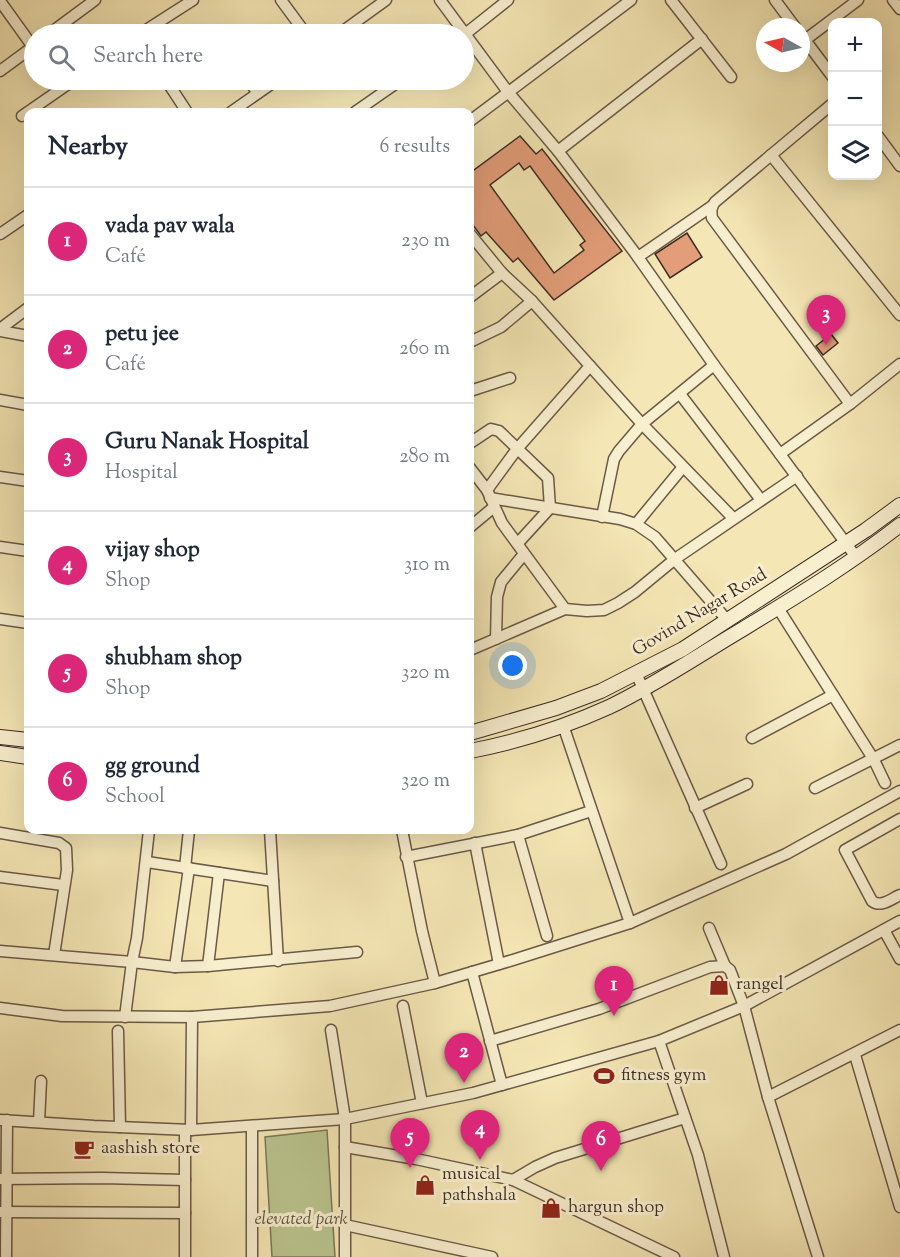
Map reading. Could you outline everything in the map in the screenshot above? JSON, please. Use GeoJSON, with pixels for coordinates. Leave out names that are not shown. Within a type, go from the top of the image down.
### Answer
{"type":"FeatureCollection","features":[{"type":"Feature","properties":{"kind":"main road","name":"Govind Nagar Road"},"geometry":{"type":"LineString","coordinates":[[474,732],[556,708],[601,691],[683,649],[866,530],[900,505]]}},
{"type":"Feature","properties":{"kind":"main road","name":"Govind Nagar Road"},"geometry":{"type":"LineString","coordinates":[[474,750],[563,725],[609,706],[778,608],[900,525]]}},
{"type":"Feature","properties":{"kind":"main road"},"geometry":{"type":"LineString","coordinates":[[0,737],[24,740]]}},
{"type":"Feature","properties":{"kind":"main road"},"geometry":{"type":"LineString","coordinates":[[0,753],[24,756]]}},
{"type":"Feature","properties":{"kind":"street"},"geometry":{"type":"LineString","coordinates":[[63,24],[95,0]]}},
{"type":"Feature","properties":{"kind":"street"},"geometry":{"type":"LineString","coordinates":[[156,24],[193,0]]}},
{"type":"Feature","properties":{"kind":"street"},"geometry":{"type":"LineString","coordinates":[[281,0],[299,24]]}},
{"type":"Feature","properties":{"kind":"street"},"geometry":{"type":"LineString","coordinates":[[350,24],[372,4],[386,0]]}},
{"type":"Feature","properties":{"kind":"street"},"geometry":{"type":"LineString","coordinates":[[440,0],[458,24]]}},
{"type":"Feature","properties":{"kind":"street"},"geometry":{"type":"LineString","coordinates":[[474,27],[508,0]]}},
{"type":"Feature","properties":{"kind":"street"},"geometry":{"type":"LineString","coordinates":[[474,118],[631,0]]}},
{"type":"Feature","properties":{"kind":"street"},"geometry":{"type":"LineString","coordinates":[[671,0],[731,76]]}},
{"type":"Feature","properties":{"kind":"street"},"geometry":{"type":"LineString","coordinates":[[775,0],[788,18]]}},
{"type":"Feature","properties":{"kind":"street"},"geometry":{"type":"LineString","coordinates":[[810,32],[858,0]]}},
{"type":"Feature","properties":{"kind":"street"},"geometry":{"type":"LineString","coordinates":[[893,0],[900,9]]}},
{"type":"Feature","properties":{"kind":"street"},"geometry":{"type":"LineString","coordinates":[[0,1],[24,33]]}},
{"type":"Feature","properties":{"kind":"street"},"geometry":{"type":"LineString","coordinates":[[558,151],[702,39]]}},
{"type":"Feature","properties":{"kind":"street"},"geometry":{"type":"LineString","coordinates":[[474,46],[508,92],[558,151],[638,257],[714,365],[856,557]]}},
{"type":"Feature","properties":{"kind":"street"},"geometry":{"type":"LineString","coordinates":[[810,46],[829,72]]}},
{"type":"Feature","properties":{"kind":"street"},"geometry":{"type":"LineString","coordinates":[[0,71],[24,53]]}},
{"type":"Feature","properties":{"kind":"street"},"geometry":{"type":"LineString","coordinates":[[34,108],[60,90]]}},
{"type":"Feature","properties":{"kind":"street"},"geometry":{"type":"LineString","coordinates":[[173,90],[184,108]]}},
{"type":"Feature","properties":{"kind":"street"},"geometry":{"type":"LineString","coordinates":[[237,108],[262,90]]}},
{"type":"Feature","properties":{"kind":"street"},"geometry":{"type":"LineString","coordinates":[[361,108],[387,90]]}},
{"type":"Feature","properties":{"kind":"street"},"geometry":{"type":"LineString","coordinates":[[638,257],[712,206],[828,107]]}},
{"type":"Feature","properties":{"kind":"street"},"geometry":{"type":"LineString","coordinates":[[882,141],[900,165]]}},
{"type":"Feature","properties":{"kind":"street"},"geometry":{"type":"LineString","coordinates":[[771,155],[900,315]]}},
{"type":"Feature","properties":{"kind":"street"},"geometry":{"type":"LineString","coordinates":[[712,206],[712,218],[850,404]]}},
{"type":"Feature","properties":{"kind":"street"},"geometry":{"type":"LineString","coordinates":[[0,234],[24,218]]}},
{"type":"Feature","properties":{"kind":"street"},"geometry":{"type":"LineString","coordinates":[[474,239],[502,273],[532,301],[642,424],[733,518]]}},
{"type":"Feature","properties":{"kind":"street"},"geometry":{"type":"LineString","coordinates":[[474,294],[502,273]]}},
{"type":"Feature","properties":{"kind":"street"},"geometry":{"type":"LineString","coordinates":[[474,340],[501,327],[532,301]]}},
{"type":"Feature","properties":{"kind":"street"},"geometry":{"type":"LineString","coordinates":[[0,330],[24,311]]}},
{"type":"Feature","properties":{"kind":"street"},"geometry":{"type":"LineString","coordinates":[[0,330],[24,335]]}},
{"type":"Feature","properties":{"kind":"street"},"geometry":{"type":"LineString","coordinates":[[780,454],[850,404],[900,364]]}},
{"type":"Feature","properties":{"kind":"street"},"geometry":{"type":"LineString","coordinates":[[602,517],[614,459],[619,450],[642,424],[714,365]]}},
{"type":"Feature","properties":{"kind":"street"},"geometry":{"type":"LineString","coordinates":[[474,521],[490,498],[517,449],[590,366]]}},
{"type":"Feature","properties":{"kind":"street"},"geometry":{"type":"LineString","coordinates":[[474,390],[510,378]]}},
{"type":"Feature","properties":{"kind":"street"},"geometry":{"type":"LineString","coordinates":[[680,394],[761,500]]}},
{"type":"Feature","properties":{"kind":"street"},"geometry":{"type":"LineString","coordinates":[[0,400],[24,404]]}},
{"type":"Feature","properties":{"kind":"street"},"geometry":{"type":"LineString","coordinates":[[474,440],[491,429],[499,431],[548,478],[550,508],[518,543]]}},
{"type":"Feature","properties":{"kind":"street"},"geometry":{"type":"LineString","coordinates":[[636,524],[683,467]]}},
{"type":"Feature","properties":{"kind":"street"},"geometry":{"type":"LineString","coordinates":[[474,474],[490,498],[502,523],[565,609]]}},
{"type":"Feature","properties":{"kind":"street"},"geometry":{"type":"LineString","coordinates":[[474,648],[565,609],[604,610],[635,592],[675,559],[797,476]]}},
{"type":"Feature","properties":{"kind":"street"},"geometry":{"type":"LineString","coordinates":[[0,477],[24,480]]}},
{"type":"Feature","properties":{"kind":"street"},"geometry":{"type":"LineString","coordinates":[[490,498],[636,524],[655,537],[727,620]]}},
{"type":"Feature","properties":{"kind":"street"},"geometry":{"type":"LineString","coordinates":[[0,548],[24,551]]}},
{"type":"Feature","properties":{"kind":"street"},"geometry":{"type":"LineString","coordinates":[[496,639],[496,605],[501,582],[524,554]]}},
{"type":"Feature","properties":{"kind":"street"},"geometry":{"type":"LineString","coordinates":[[778,608],[874,760],[885,783]]}},
{"type":"Feature","properties":{"kind":"street"},"geometry":{"type":"LineString","coordinates":[[0,619],[24,622]]}},
{"type":"Feature","properties":{"kind":"street"},"geometry":{"type":"LineString","coordinates":[[636,673],[721,864]]}},
{"type":"Feature","properties":{"kind":"street"},"geometry":{"type":"LineString","coordinates":[[752,738],[833,695]]}},
{"type":"Feature","properties":{"kind":"street"},"geometry":{"type":"LineString","coordinates":[[563,725],[630,923]]}},
{"type":"Feature","properties":{"kind":"street"},"geometry":{"type":"LineString","coordinates":[[815,788],[900,745]]}},
{"type":"Feature","properties":{"kind":"street"},"geometry":{"type":"LineString","coordinates":[[695,808],[747,784]]}},
{"type":"Feature","properties":{"kind":"street"},"geometry":{"type":"LineString","coordinates":[[0,1008],[62,1016],[192,1017],[330,1006],[435,982],[630,923],[786,854],[900,790]]}},
{"type":"Feature","properties":{"kind":"street"},"geometry":{"type":"LineString","coordinates":[[406,857],[518,835],[591,811]]}},
{"type":"Feature","properties":{"kind":"street"},"geometry":{"type":"LineString","coordinates":[[900,819],[845,850],[872,901],[882,904],[900,895]]}},
{"type":"Feature","properties":{"kind":"street"},"geometry":{"type":"LineString","coordinates":[[0,833],[59,843],[66,848],[67,864],[54,955]]}},
{"type":"Feature","properties":{"kind":"street"},"geometry":{"type":"LineString","coordinates":[[125,1017],[147,862],[149,834]]}},
{"type":"Feature","properties":{"kind":"street"},"geometry":{"type":"LineString","coordinates":[[175,967],[189,834]]}},
{"type":"Feature","properties":{"kind":"street"},"geometry":{"type":"LineString","coordinates":[[270,834],[278,961]]}},
{"type":"Feature","properties":{"kind":"street"},"geometry":{"type":"LineString","coordinates":[[403,834],[435,982]]}},
{"type":"Feature","properties":{"kind":"street"},"geometry":{"type":"LineString","coordinates":[[518,835],[548,936]]}},
{"type":"Feature","properties":{"kind":"street"},"geometry":{"type":"LineString","coordinates":[[475,843],[499,964]]}},
{"type":"Feature","properties":{"kind":"street"},"geometry":{"type":"LineString","coordinates":[[147,862],[273,881]]}},
{"type":"Feature","properties":{"kind":"street"},"geometry":{"type":"LineString","coordinates":[[208,966],[219,873]]}},
{"type":"Feature","properties":{"kind":"street"},"geometry":{"type":"LineString","coordinates":[[0,877],[63,885]]}},
{"type":"Feature","properties":{"kind":"street"},"geometry":{"type":"LineString","coordinates":[[6,1257],[4,1120],[188,1130],[345,1119],[473,1093],[659,1041],[744,1006],[900,921]]}},
{"type":"Feature","properties":{"kind":"street"},"geometry":{"type":"LineString","coordinates":[[709,928],[725,966],[730,970],[744,1006],[768,1097],[818,1257]]}},
{"type":"Feature","properties":{"kind":"street"},"geometry":{"type":"LineString","coordinates":[[884,930],[900,959]]}},
{"type":"Feature","properties":{"kind":"street"},"geometry":{"type":"LineString","coordinates":[[0,951],[175,967],[278,961],[357,952]]}},
{"type":"Feature","properties":{"kind":"street"},"geometry":{"type":"LineString","coordinates":[[490,1041],[599,1009],[710,967],[725,966]]}},
{"type":"Feature","properties":{"kind":"street"},"geometry":{"type":"LineString","coordinates":[[472,972],[502,1085]]}},
{"type":"Feature","properties":{"kind":"street"},"geometry":{"type":"LineString","coordinates":[[403,1006],[422,1103]]}},
{"type":"Feature","properties":{"kind":"street"},"geometry":{"type":"LineString","coordinates":[[185,1257],[185,1180],[192,1017]]}},
{"type":"Feature","properties":{"kind":"street"},"geometry":{"type":"LineString","coordinates":[[331,1030],[345,1119],[345,1257]]}},
{"type":"Feature","properties":{"kind":"street"},"geometry":{"type":"LineString","coordinates":[[768,1097],[855,1055],[900,1030]]}},
{"type":"Feature","properties":{"kind":"street"},"geometry":{"type":"LineString","coordinates":[[118,1031],[120,1127]]}},
{"type":"Feature","properties":{"kind":"street"},"geometry":{"type":"LineString","coordinates":[[659,1041],[698,1155],[724,1257]]}},
{"type":"Feature","properties":{"kind":"street"},"geometry":{"type":"LineString","coordinates":[[855,1055],[900,1208]]}},
{"type":"Feature","properties":{"kind":"street"},"geometry":{"type":"LineString","coordinates":[[39,1122],[41,1081]]}},
{"type":"Feature","properties":{"kind":"street"},"geometry":{"type":"LineString","coordinates":[[513,1180],[555,1158],[685,1118]]}},
{"type":"Feature","properties":{"kind":"street"},"geometry":{"type":"LineString","coordinates":[[252,1126],[252,1257]]}},
{"type":"Feature","properties":{"kind":"street"},"geometry":{"type":"LineString","coordinates":[[345,1147],[513,1180],[674,1257]]}},
{"type":"Feature","properties":{"kind":"street"},"geometry":{"type":"LineString","coordinates":[[4,1179],[185,1180]]}},
{"type":"Feature","properties":{"kind":"street"},"geometry":{"type":"LineString","coordinates":[[4,1212],[185,1213]]}},
{"type":"Feature","properties":{"kind":"street"},"geometry":{"type":"LineString","coordinates":[[345,1225],[492,1257]]}},
{"type":"Feature","properties":{"kind":"green space","name":"elevated park"},"geometry":{"type":"Polygon","coordinates":[[[327,1130],[335,1257],[272,1257],[265,1137],[327,1130]]]}},
{"type":"Feature","properties":{"kind":"building"},"geometry":{"type":"Polygon","coordinates":[[[520,136],[536,154],[542,149],[622,251],[554,300],[518,258],[513,262],[486,232],[481,236],[474,226],[474,170],[520,136]],[[519,163],[490,185],[554,273],[584,250],[580,245],[585,241],[530,166],[524,170],[519,163]]]}},
{"type":"Feature","properties":{"kind":"building"},"geometry":{"type":"Polygon","coordinates":[[[687,233],[702,257],[670,278],[655,254],[687,233]]]}},
{"type":"Feature","properties":{"kind":"building"},"geometry":{"type":"Polygon","coordinates":[[[831,334],[838,343],[823,355],[816,346],[831,334]]]}},
{"type":"Feature","properties":{"kind":"place","name":"Guru Nanak Hospital"},"geometry":{"type":"Point","coordinates":[826,345]}},
{"type":"Feature","properties":{"kind":"place","name":"rangel"},"geometry":{"type":"Point","coordinates":[719,985]}},
{"type":"Feature","properties":{"kind":"place","name":"vada pav wala"},"geometry":{"type":"Point","coordinates":[614,1016]}},
{"type":"Feature","properties":{"kind":"place","name":"fitness gym"},"geometry":{"type":"Point","coordinates":[604,1076]}},
{"type":"Feature","properties":{"kind":"place","name":"petu jee"},"geometry":{"type":"Point","coordinates":[464,1083]}},
{"type":"Feature","properties":{"kind":"place","name":"aashish store"},"geometry":{"type":"Point","coordinates":[84,1149]}},
{"type":"Feature","properties":{"kind":"place","name":"vijay shop"},"geometry":{"type":"Point","coordinates":[480,1160]}},
{"type":"Feature","properties":{"kind":"place","name":"shubham shop"},"geometry":{"type":"Point","coordinates":[410,1168]}},
{"type":"Feature","properties":{"kind":"place","name":"gg ground"},"geometry":{"type":"Point","coordinates":[601,1171]}},
{"type":"Feature","properties":{"kind":"place","name":"musical pathshala"},"geometry":{"type":"Point","coordinates":[425,1185]}},
{"type":"Feature","properties":{"kind":"place","name":"hargun shop"},"geometry":{"type":"Point","coordinates":[551,1208]}}]}
